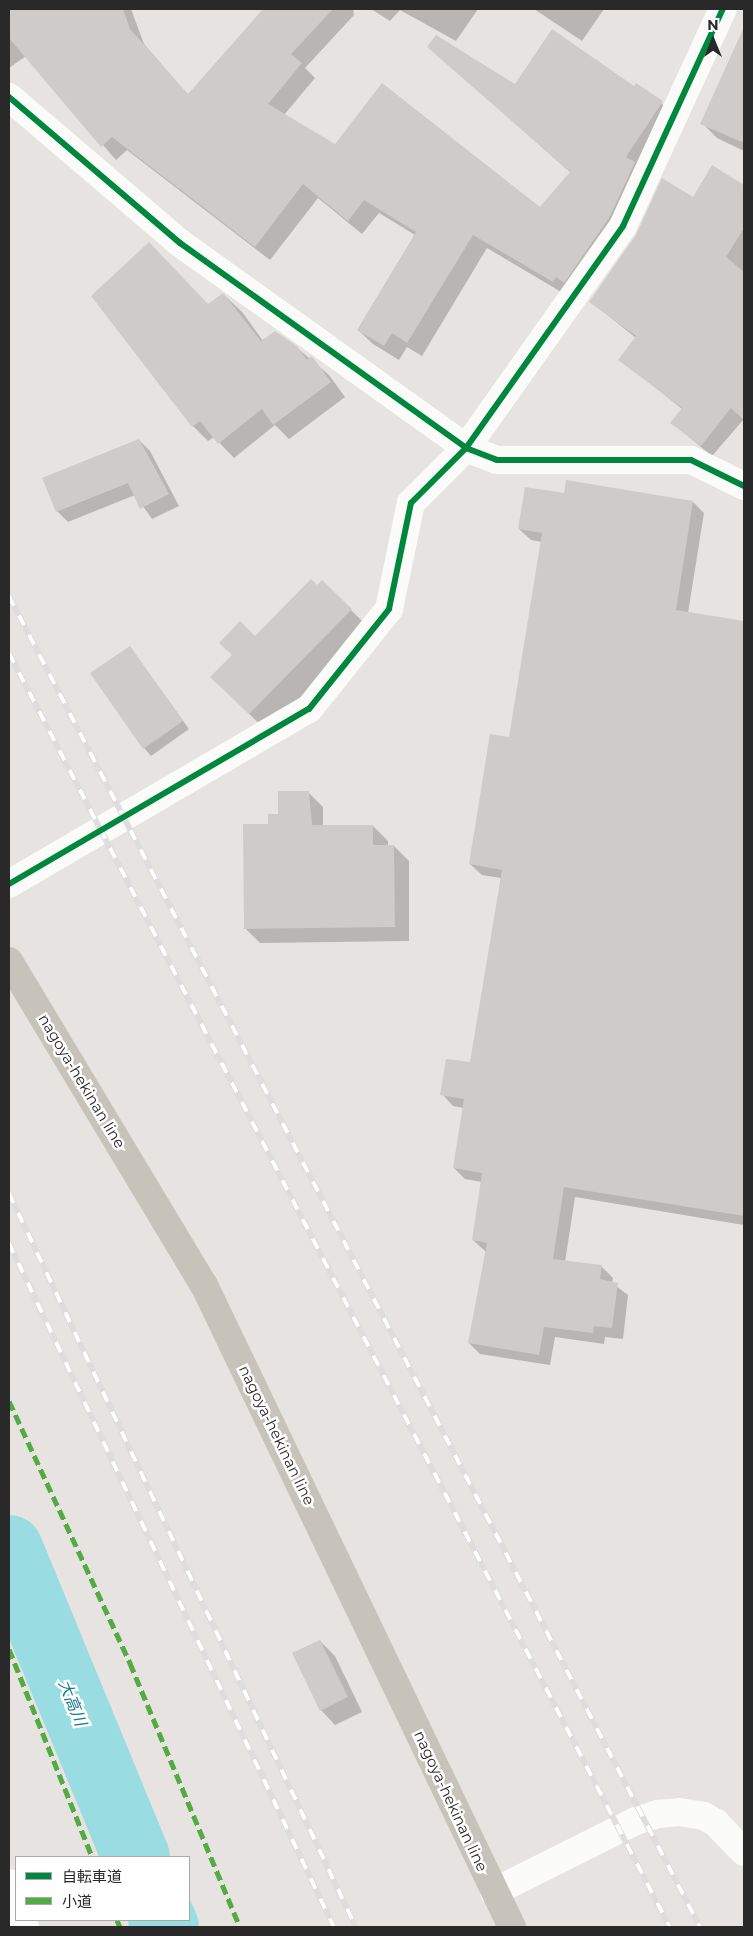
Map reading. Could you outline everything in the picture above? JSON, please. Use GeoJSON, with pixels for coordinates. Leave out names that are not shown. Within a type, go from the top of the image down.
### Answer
{"type":"FeatureCollection","features":[{"type":"Feature","properties":{"kind":"main road","name":"nagoya-hekinan line"},"geometry":{"type":"LineString","coordinates":[[9,961],[204,1285],[512,1927]]}},
{"type":"Feature","properties":{"kind":"street"},"geometry":{"type":"LineString","coordinates":[[9,884],[309,708],[389,609],[411,503],[466,448],[623,226],[723,9]]}},
{"type":"Feature","properties":{"kind":"street"},"geometry":{"type":"LineString","coordinates":[[9,97],[180,242],[466,448],[496,460],[691,460],[744,486]]}},
{"type":"Feature","properties":{"kind":"street"},"geometry":{"type":"LineString","coordinates":[[494,1892],[636,1821],[658,1814],[679,1812],[704,1816],[716,1823],[744,1852]]}},
{"type":"Feature","properties":{"kind":"street"},"geometry":{"type":"LineString","coordinates":[[9,1883],[15,1900]]}},
{"type":"Feature","properties":{"kind":"building"},"geometry":{"type":"Polygon","coordinates":[[[9,9],[123,9],[130,29],[188,94],[263,9],[333,9],[291,54],[302,63],[268,104],[335,144],[382,83],[540,207],[570,172],[427,47],[436,35],[515,84],[552,29],[634,86],[636,83],[663,101],[626,157],[635,162],[609,218],[564,283],[556,277],[553,282],[473,235],[407,343],[392,333],[384,346],[357,330],[416,232],[364,200],[348,221],[303,184],[255,247],[112,137],[101,147],[9,38],[9,9]]]}},
{"type":"Feature","properties":{"kind":"building"},"geometry":{"type":"Polygon","coordinates":[[[744,27],[744,143],[700,124],[744,27]]]}},
{"type":"Feature","properties":{"kind":"building"},"geometry":{"type":"Polygon","coordinates":[[[712,165],[744,185],[744,228],[726,257],[744,272],[744,420],[731,408],[701,446],[670,423],[682,408],[618,360],[636,336],[589,302],[636,235],[662,178],[693,197],[712,165]]]}},
{"type":"Feature","properties":{"kind":"building"},"geometry":{"type":"Polygon","coordinates":[[[149,242],[208,304],[223,293],[261,341],[275,331],[297,346],[307,360],[311,356],[331,382],[273,425],[262,409],[218,444],[200,421],[192,427],[91,296],[149,242]]]}},
{"type":"Feature","properties":{"kind":"building"},"geometry":{"type":"Polygon","coordinates":[[[139,439],[169,494],[140,509],[128,483],[56,512],[42,478],[139,439]]]}},
{"type":"Feature","properties":{"kind":"building"},"geometry":{"type":"Polygon","coordinates":[[[566,480],[693,501],[676,610],[744,621],[744,1216],[564,1187],[553,1259],[602,1265],[600,1279],[618,1283],[612,1328],[594,1326],[593,1333],[544,1327],[539,1355],[468,1343],[487,1243],[472,1240],[482,1173],[453,1168],[464,1099],[440,1095],[446,1059],[470,1062],[502,870],[469,864],[490,734],[509,737],[542,533],[518,529],[525,487],[564,493],[566,480]]]}},
{"type":"Feature","properties":{"kind":"building"},"geometry":{"type":"Polygon","coordinates":[[[311,579],[317,585],[322,580],[352,609],[249,714],[210,677],[232,655],[219,643],[240,621],[255,636],[311,579]]]}},
{"type":"Feature","properties":{"kind":"building"},"geometry":{"type":"Polygon","coordinates":[[[130,646],[183,721],[143,749],[90,673],[130,646]]]}},
{"type":"Feature","properties":{"kind":"building"},"geometry":{"type":"Polygon","coordinates":[[[278,791],[309,791],[312,825],[373,825],[373,845],[394,845],[395,927],[244,929],[243,824],[268,824],[268,814],[278,814],[278,791]]]}},
{"type":"Feature","properties":{"kind":"building"},"geometry":{"type":"Polygon","coordinates":[[[320,1640],[348,1697],[320,1711],[292,1653],[320,1640]]]}},
{"type":"Feature","properties":{"kind":"waterway","name":"大高川"},"geometry":{"type":"LineString","coordinates":[[9,1549],[136,1856]]}},
{"type":"Feature","properties":{"kind":"waterway","name":"大高川"},"geometry":{"type":"LineString","coordinates":[[162,1921],[165,1927]]}},
{"type":"Feature","properties":{"kind":"railway"},"geometry":{"type":"LineString","coordinates":[[9,596],[700,1927]]}},
{"type":"Feature","properties":{"kind":"railway"},"geometry":{"type":"LineString","coordinates":[[9,653],[670,1927]]}},
{"type":"Feature","properties":{"kind":"railway"},"geometry":{"type":"LineString","coordinates":[[9,1193],[356,1927]]}},
{"type":"Feature","properties":{"kind":"railway"},"geometry":{"type":"LineString","coordinates":[[9,1243],[334,1927]]}},
{"type":"Feature","properties":{"kind":"marked path"},"geometry":{"type":"LineString","coordinates":[[9,1401],[130,1663],[240,1927]]}},
{"type":"Feature","properties":{"kind":"marked path"},"geometry":{"type":"LineString","coordinates":[[9,1649],[92,1856]]}},
{"type":"Feature","properties":{"kind":"marked path"},"geometry":{"type":"LineString","coordinates":[[117,1921],[120,1927]]}},
{"type":"Feature","properties":{"kind":"cycle path"},"geometry":{"type":"LineString","coordinates":[[9,884],[309,709],[389,609],[411,503],[466,448],[623,226],[723,9]]}},
{"type":"Feature","properties":{"kind":"cycle path"},"geometry":{"type":"LineString","coordinates":[[9,97],[180,243],[466,448],[497,460],[691,460],[744,486]]}}]}
